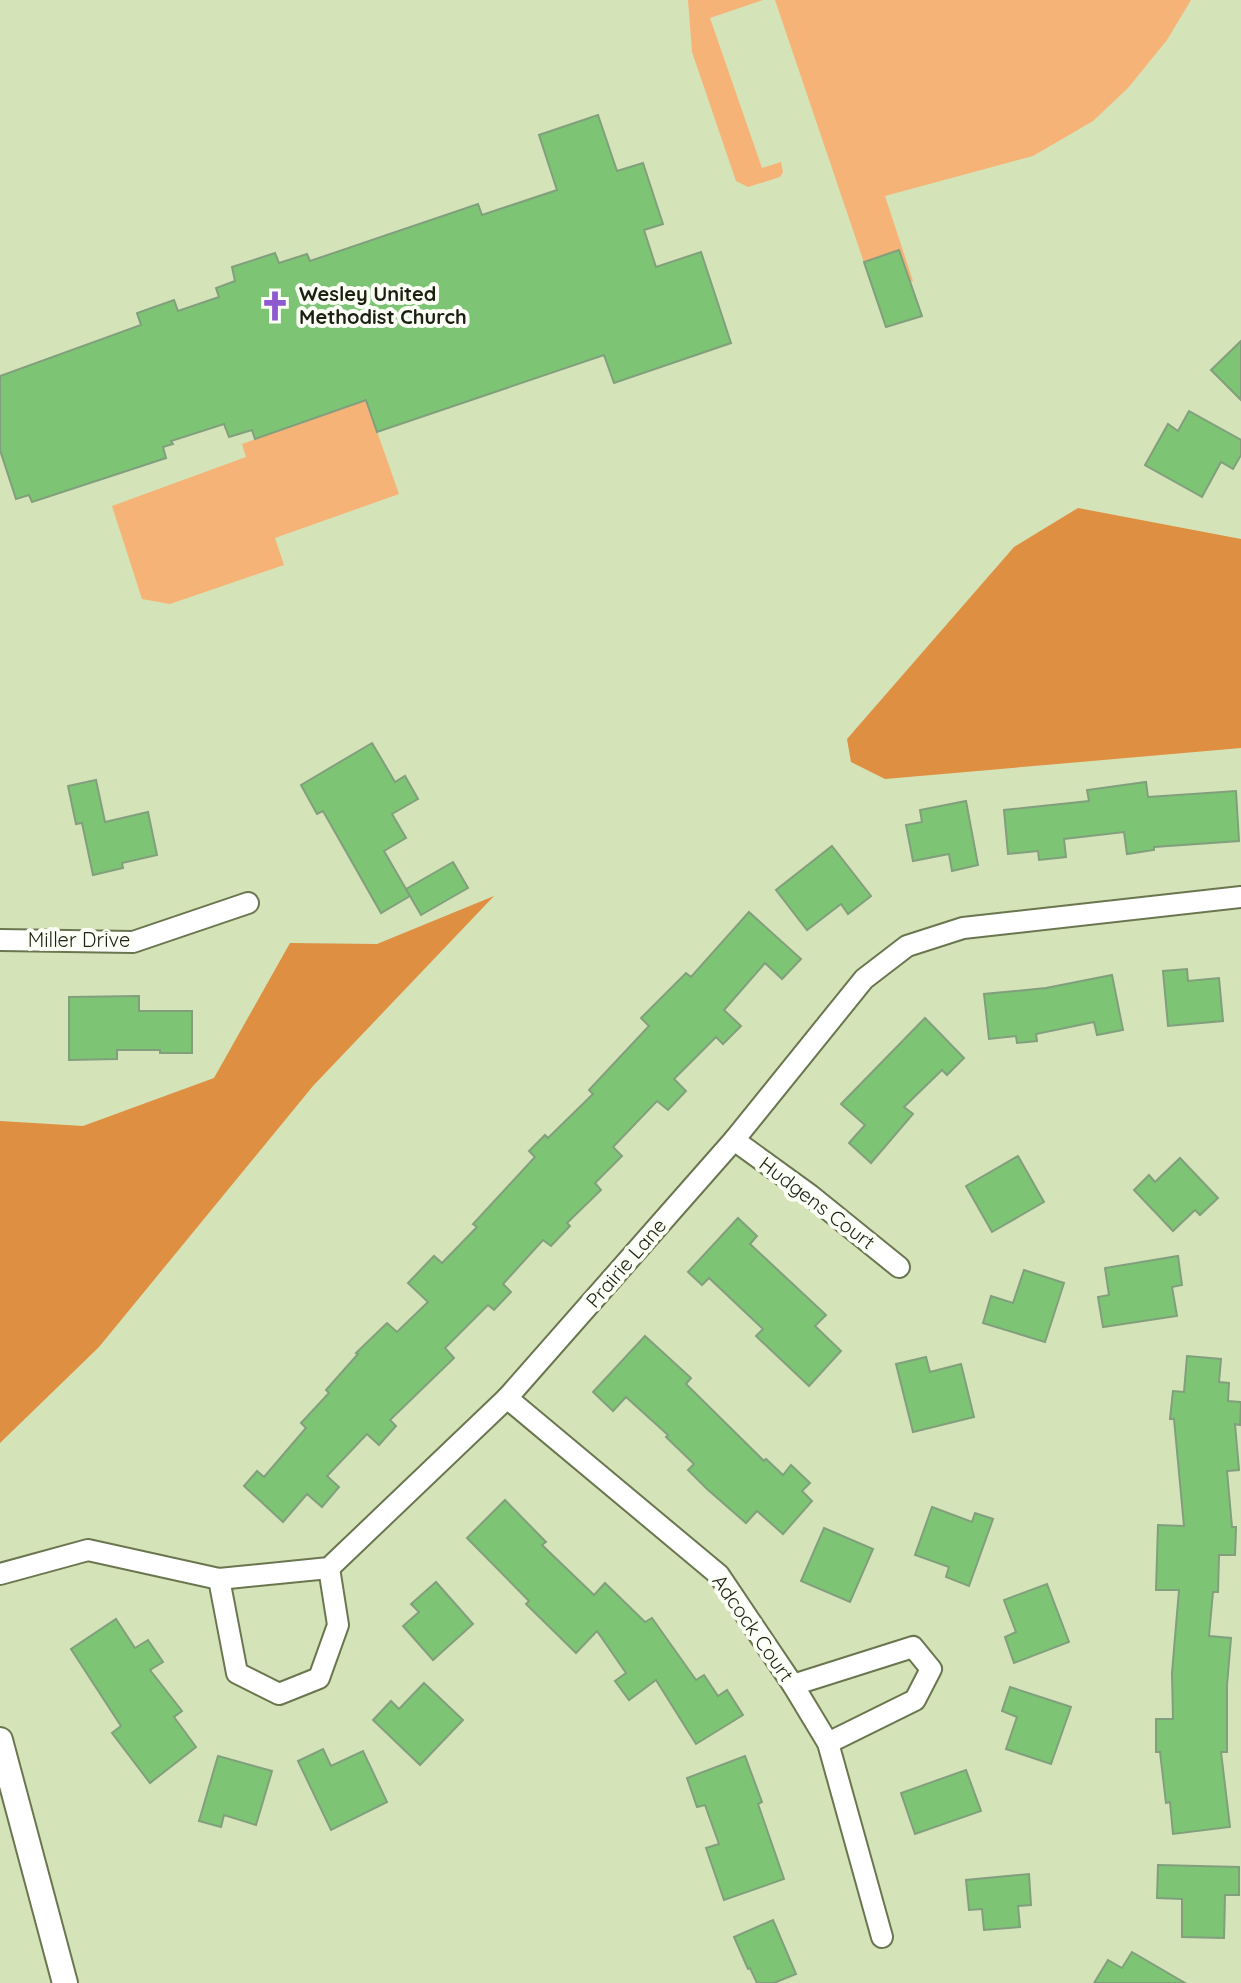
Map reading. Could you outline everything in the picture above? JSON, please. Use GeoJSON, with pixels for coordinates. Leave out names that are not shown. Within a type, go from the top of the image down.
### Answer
{"type":"FeatureCollection","features":[{"type":"Feature","properties":{"kind":"street","name":"Prairie Lane"},"geometry":{"type":"LineString","coordinates":[[329,1568],[507,1398],[734,1140],[864,979],[907,946],[963,928],[1241,897]]}},
{"type":"Feature","properties":{"kind":"street","name":"Miller Drive"},"geometry":{"type":"LineString","coordinates":[[0,940],[133,942],[248,903]]}},
{"type":"Feature","properties":{"kind":"street","name":"Hudgens Court"},"geometry":{"type":"LineString","coordinates":[[734,1140],[810,1195],[899,1267]]}},
{"type":"Feature","properties":{"kind":"street","name":"Adcock Court"},"geometry":{"type":"LineString","coordinates":[[507,1398],[719,1575],[828,1743],[882,1937]]}},
{"type":"Feature","properties":{"kind":"street"},"geometry":{"type":"LineString","coordinates":[[0,1574],[88,1550],[219,1579],[329,1568],[338,1625],[319,1678],[279,1694],[237,1673],[219,1579]]}},
{"type":"Feature","properties":{"kind":"street"},"geometry":{"type":"LineString","coordinates":[[793,1685],[913,1647],[931,1669],[915,1700],[828,1743]]}},
{"type":"Feature","properties":{"kind":"street"},"geometry":{"type":"LineString","coordinates":[[0,1740],[65,1983]]}},
{"type":"Feature","properties":{"kind":"shaded area"},"geometry":{"type":"Polygon","coordinates":[[[688,0],[763,0],[710,18],[762,168],[781,162],[783,172],[780,177],[748,187],[736,181],[692,52],[688,0]]]}},
{"type":"Feature","properties":{"kind":"shaded area"},"geometry":{"type":"Polygon","coordinates":[[[775,0],[1191,0],[1167,40],[1128,88],[1093,121],[1033,156],[885,196],[913,281],[876,298],[775,0]]]}},
{"type":"Feature","properties":{"kind":"shaded area"},"geometry":{"type":"Polygon","coordinates":[[[366,400],[399,494],[275,538],[284,565],[170,604],[142,599],[112,506],[246,457],[242,444],[366,400]]]}},
{"type":"Feature","properties":{"kind":"shaded area"},"geometry":{"type":"Polygon","coordinates":[[[1078,508],[1241,539],[1241,748],[885,779],[851,762],[847,739],[1014,547],[1078,508]]]}},
{"type":"Feature","properties":{"kind":"shaded area"},"geometry":{"type":"Polygon","coordinates":[[[494,896],[313,1086],[99,1347],[0,1443],[0,1121],[83,1126],[214,1078],[290,943],[377,944],[494,896]]]}},
{"type":"Feature","properties":{"kind":"building","name":"Wesley United Methodist Church"},"geometry":{"type":"Polygon","coordinates":[[[598,115],[617,171],[643,163],[663,224],[644,230],[656,267],[701,252],[731,343],[614,383],[604,355],[377,432],[366,400],[255,439],[252,430],[229,437],[224,424],[171,441],[173,444],[163,447],[166,458],[32,502],[29,495],[16,499],[0,450],[0,376],[141,325],[137,313],[174,300],[178,311],[219,297],[216,288],[235,281],[232,267],[275,253],[279,263],[307,254],[310,261],[478,204],[482,215],[557,190],[539,135],[598,115]]]}},
{"type":"Feature","properties":{"kind":"building"},"geometry":{"type":"Polygon","coordinates":[[[899,250],[922,316],[886,327],[864,262],[899,250]]]}},
{"type":"Feature","properties":{"kind":"building"},"geometry":{"type":"Polygon","coordinates":[[[1241,341],[1241,400],[1211,370],[1241,341]]]}},
{"type":"Feature","properties":{"kind":"building"},"geometry":{"type":"Polygon","coordinates":[[[1189,411],[1241,440],[1241,455],[1233,469],[1221,462],[1202,497],[1145,465],[1168,424],[1178,431],[1189,411]]]}},
{"type":"Feature","properties":{"kind":"building"},"geometry":{"type":"Polygon","coordinates":[[[372,743],[395,782],[405,776],[418,799],[392,814],[406,838],[384,851],[410,896],[381,913],[323,811],[317,814],[301,785],[372,743]]]}},
{"type":"Feature","properties":{"kind":"building"},"geometry":{"type":"Polygon","coordinates":[[[96,780],[105,822],[148,812],[157,855],[122,863],[123,868],[93,875],[82,823],[76,824],[68,786],[96,780]]]}},
{"type":"Feature","properties":{"kind":"building"},"geometry":{"type":"Polygon","coordinates":[[[1146,782],[1148,797],[1236,791],[1239,841],[1154,847],[1154,850],[1127,854],[1124,832],[1064,839],[1066,857],[1039,860],[1038,851],[1008,854],[1004,810],[1089,801],[1087,790],[1146,782]]]}},
{"type":"Feature","properties":{"kind":"building"},"geometry":{"type":"Polygon","coordinates":[[[966,801],[978,865],[952,871],[949,854],[913,861],[906,825],[922,822],[920,810],[966,801]]]}},
{"type":"Feature","properties":{"kind":"building"},"geometry":{"type":"Polygon","coordinates":[[[832,846],[871,896],[848,914],[841,904],[807,930],[776,890],[832,846]]]}},
{"type":"Feature","properties":{"kind":"building"},"geometry":{"type":"Polygon","coordinates":[[[453,862],[468,888],[421,915],[406,889],[453,862]]]}},
{"type":"Feature","properties":{"kind":"building"},"geometry":{"type":"Polygon","coordinates":[[[749,912],[801,959],[782,979],[765,963],[724,1010],[741,1026],[723,1044],[716,1037],[674,1079],[686,1091],[668,1110],[657,1101],[613,1147],[622,1156],[595,1183],[601,1190],[567,1223],[570,1226],[551,1246],[543,1240],[503,1284],[511,1292],[494,1310],[488,1305],[445,1348],[454,1358],[390,1420],[396,1426],[379,1445],[367,1434],[327,1476],[339,1487],[322,1507],[307,1494],[283,1522],[244,1486],[257,1471],[264,1477],[306,1428],[301,1423],[329,1393],[326,1390],[356,1353],[387,1323],[397,1332],[428,1302],[408,1283],[434,1256],[442,1263],[477,1227],[473,1224],[535,1157],[529,1151],[545,1135],[548,1138],[593,1094],[589,1090],[649,1026],[641,1018],[686,973],[691,977],[749,912]]]}},
{"type":"Feature","properties":{"kind":"building"},"geometry":{"type":"Polygon","coordinates":[[[1187,969],[1188,981],[1219,978],[1223,1021],[1168,1026],[1163,971],[1187,969]]]}},
{"type":"Feature","properties":{"kind":"building"},"geometry":{"type":"Polygon","coordinates":[[[1112,975],[1123,1030],[1097,1035],[1094,1022],[1036,1034],[1037,1041],[1017,1043],[1016,1036],[989,1039],[984,994],[1046,988],[1112,975]]]}},
{"type":"Feature","properties":{"kind":"building"},"geometry":{"type":"Polygon","coordinates":[[[139,996],[139,1011],[192,1011],[192,1053],[117,1050],[117,1059],[69,1060],[69,997],[139,996]]]}},
{"type":"Feature","properties":{"kind":"building"},"geometry":{"type":"Polygon","coordinates":[[[925,1018],[964,1058],[947,1075],[942,1070],[904,1107],[913,1114],[871,1163],[849,1143],[865,1125],[841,1104],[925,1018]]]}},
{"type":"Feature","properties":{"kind":"building"},"geometry":{"type":"Polygon","coordinates":[[[1018,1156],[1044,1202],[992,1232],[966,1186],[1018,1156]]]}},
{"type":"Feature","properties":{"kind":"building"},"geometry":{"type":"Polygon","coordinates":[[[1180,1158],[1218,1198],[1200,1215],[1195,1210],[1173,1231],[1134,1190],[1149,1175],[1155,1182],[1180,1158]]]}},
{"type":"Feature","properties":{"kind":"building"},"geometry":{"type":"Polygon","coordinates":[[[738,1218],[757,1236],[750,1244],[826,1315],[815,1326],[841,1351],[809,1386],[756,1336],[763,1329],[709,1278],[702,1285],[688,1272],[738,1218]]]}},
{"type":"Feature","properties":{"kind":"building"},"geometry":{"type":"Polygon","coordinates":[[[1178,1256],[1182,1285],[1172,1287],[1177,1316],[1103,1327],[1098,1297],[1109,1295],[1105,1268],[1178,1256]]]}},
{"type":"Feature","properties":{"kind":"building"},"geometry":{"type":"Polygon","coordinates":[[[1024,1270],[1064,1283],[1045,1342],[983,1323],[991,1296],[1013,1303],[1024,1270]]]}},
{"type":"Feature","properties":{"kind":"building"},"geometry":{"type":"Polygon","coordinates":[[[645,1336],[691,1378],[686,1384],[764,1461],[766,1459],[783,1475],[791,1465],[810,1483],[802,1491],[812,1501],[783,1534],[757,1511],[746,1523],[707,1489],[688,1470],[694,1464],[666,1437],[668,1435],[626,1397],[613,1411],[593,1392],[645,1336]]]}},
{"type":"Feature","properties":{"kind":"building"},"geometry":{"type":"Polygon","coordinates":[[[1187,1356],[1221,1359],[1219,1382],[1229,1383],[1228,1401],[1241,1402],[1240,1425],[1235,1424],[1239,1470],[1227,1471],[1232,1527],[1236,1527],[1235,1555],[1219,1555],[1218,1592],[1213,1592],[1209,1636],[1231,1638],[1227,1752],[1221,1752],[1230,1827],[1173,1834],[1160,1752],[1156,1752],[1156,1719],[1173,1719],[1172,1673],[1179,1590],[1156,1590],[1158,1525],[1184,1526],[1174,1419],[1170,1419],[1173,1391],[1184,1392],[1187,1356]]]}},
{"type":"Feature","properties":{"kind":"building"},"geometry":{"type":"Polygon","coordinates":[[[926,1357],[930,1372],[961,1364],[974,1417],[913,1432],[896,1364],[926,1357]]]}},
{"type":"Feature","properties":{"kind":"building"},"geometry":{"type":"Polygon","coordinates":[[[505,1500],[546,1542],[542,1545],[594,1595],[605,1583],[645,1622],[652,1618],[696,1680],[704,1675],[718,1696],[727,1690],[743,1715],[696,1744],[656,1680],[629,1700],[615,1681],[626,1673],[597,1631],[576,1653],[526,1604],[529,1601],[467,1538],[505,1500]]]}},
{"type":"Feature","properties":{"kind":"building"},"geometry":{"type":"Polygon","coordinates":[[[932,1507],[972,1522],[975,1513],[993,1519],[969,1586],[946,1577],[949,1567],[915,1555],[932,1507]]]}},
{"type":"Feature","properties":{"kind":"building"},"geometry":{"type":"Polygon","coordinates":[[[824,1528],[873,1549],[850,1602],[801,1581],[824,1528]]]}},
{"type":"Feature","properties":{"kind":"building"},"geometry":{"type":"Polygon","coordinates":[[[436,1582],[473,1624],[433,1660],[403,1626],[419,1612],[411,1604],[436,1582]]]}},
{"type":"Feature","properties":{"kind":"building"},"geometry":{"type":"Polygon","coordinates":[[[1047,1584],[1069,1642],[1014,1663],[1005,1637],[1016,1632],[1004,1600],[1047,1584]]]}},
{"type":"Feature","properties":{"kind":"building"},"geometry":{"type":"Polygon","coordinates":[[[116,1619],[135,1648],[148,1640],[163,1662],[150,1670],[182,1711],[174,1717],[196,1747],[150,1783],[112,1733],[121,1726],[71,1649],[116,1619]]]}},
{"type":"Feature","properties":{"kind":"building"},"geometry":{"type":"Polygon","coordinates":[[[424,1683],[463,1720],[420,1765],[373,1720],[391,1701],[399,1709],[424,1683]]]}},
{"type":"Feature","properties":{"kind":"building"},"geometry":{"type":"Polygon","coordinates":[[[1010,1687],[1071,1707],[1051,1764],[1006,1749],[1017,1717],[1002,1711],[1010,1687]]]}},
{"type":"Feature","properties":{"kind":"building"},"geometry":{"type":"Polygon","coordinates":[[[323,1749],[331,1766],[363,1751],[387,1802],[331,1830],[298,1761],[323,1749]]]}},
{"type":"Feature","properties":{"kind":"building"},"geometry":{"type":"Polygon","coordinates":[[[218,1756],[272,1771],[256,1825],[224,1815],[221,1827],[199,1821],[218,1756]]]}},
{"type":"Feature","properties":{"kind":"building"},"geometry":{"type":"Polygon","coordinates":[[[745,1756],[784,1879],[724,1900],[706,1848],[719,1844],[705,1805],[697,1807],[687,1778],[745,1756]]]}},
{"type":"Feature","properties":{"kind":"building"},"geometry":{"type":"Polygon","coordinates":[[[966,1770],[981,1811],[915,1834],[901,1793],[966,1770]]]}},
{"type":"Feature","properties":{"kind":"building"},"geometry":{"type":"Polygon","coordinates":[[[1158,1865],[1239,1867],[1239,1895],[1225,1895],[1224,1938],[1182,1937],[1182,1899],[1157,1898],[1158,1865]]]}},
{"type":"Feature","properties":{"kind":"building"},"geometry":{"type":"Polygon","coordinates":[[[1029,1874],[1031,1905],[1018,1906],[1020,1927],[984,1930],[982,1909],[969,1910],[966,1880],[1029,1874]]]}},
{"type":"Feature","properties":{"kind":"building"},"geometry":{"type":"Polygon","coordinates":[[[773,1920],[796,1974],[774,1983],[757,1983],[734,1937],[773,1920]]]}},
{"type":"Feature","properties":{"kind":"building"},"geometry":{"type":"Polygon","coordinates":[[[1132,1952],[1185,1983],[1094,1983],[1108,1960],[1122,1968],[1132,1952]]]}},
{"type":"Feature","properties":{"kind":"place","name":"Wesley United Methodist Church"},"geometry":{"type":"Point","coordinates":[275,306]}}]}
